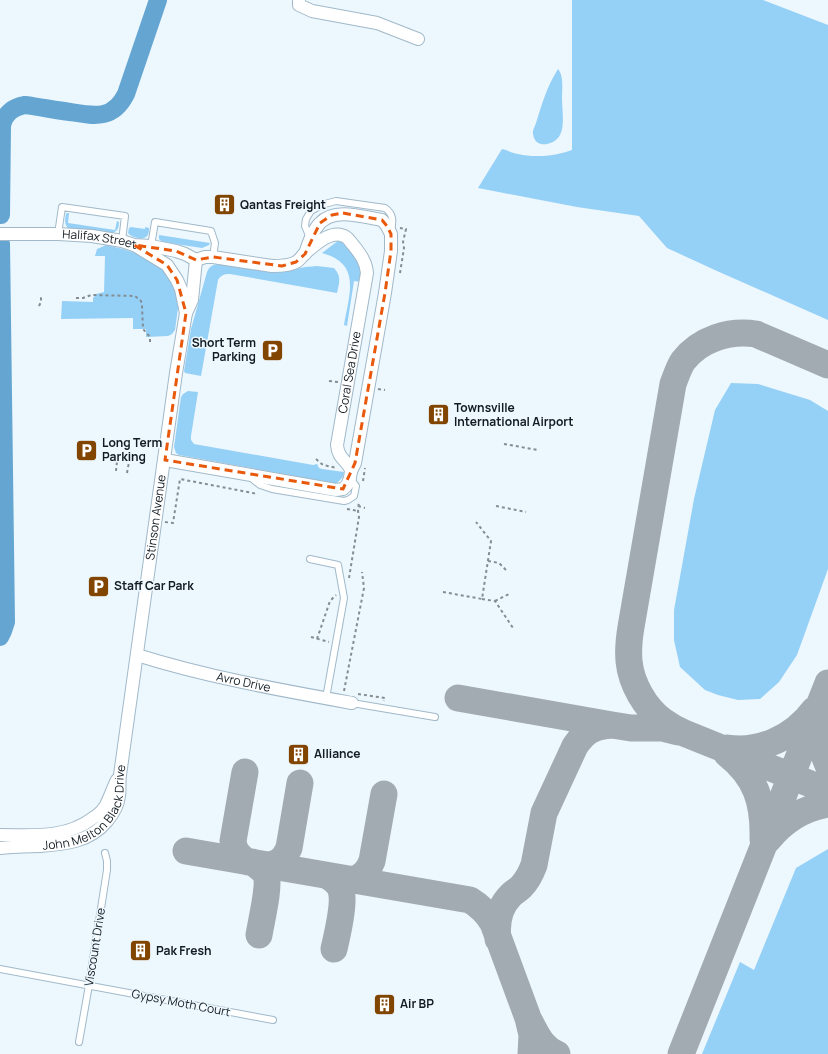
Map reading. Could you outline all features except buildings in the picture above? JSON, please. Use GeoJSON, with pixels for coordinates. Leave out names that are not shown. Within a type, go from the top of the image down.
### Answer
{"type":"FeatureCollection","features":[{"type":"Feature","properties":{"kind":"street"},"geometry":{"type":"LineString","coordinates":[[299,0],[299,5],[312,11],[377,23],[418,39]]}},
{"type":"Feature","properties":{"kind":"street"},"geometry":{"type":"LineString","coordinates":[[165,460],[336,490],[343,489],[349,482],[350,474],[355,463],[385,294],[391,251],[391,234],[382,220],[343,213],[332,215],[320,223],[310,238],[305,254]]}},
{"type":"Feature","properties":{"kind":"street","name":"Halifax Street"},"geometry":{"type":"LineString","coordinates":[[0,234],[58,234],[92,236],[122,241],[134,245],[151,246],[176,251],[196,260]]}},
{"type":"Feature","properties":{"kind":"street","name":"Coral Sea Drive"},"geometry":{"type":"LineString","coordinates":[[196,260],[205,257],[213,257],[272,266],[282,266],[296,262],[328,236],[334,234],[341,234],[347,237],[363,258],[367,273],[337,446],[338,454],[347,464],[350,474]]}},
{"type":"Feature","properties":{"kind":"street"},"geometry":{"type":"LineString","coordinates":[[134,245],[167,265],[177,280],[186,312]]}},
{"type":"Feature","properties":{"kind":"street","name":"Stinson Avenue"},"geometry":{"type":"LineString","coordinates":[[120,775],[176,373],[186,312],[192,300],[196,260]]}},
{"type":"Feature","properties":{"kind":"street","name":"Avro Drive"},"geometry":{"type":"LineString","coordinates":[[137,655],[186,669],[326,698],[355,698]]}},
{"type":"Feature","properties":{"kind":"street","name":"John Melton Black Drive"},"geometry":{"type":"LineString","coordinates":[[0,835],[42,835],[76,829],[98,815],[106,805],[120,775]]}},
{"type":"Feature","properties":{"kind":"street","name":"John Melton Black Drive"},"geometry":{"type":"LineString","coordinates":[[0,848],[70,843],[82,840],[93,834],[111,817],[116,807],[119,796],[120,775]]}},
{"type":"Feature","properties":{"kind":"lane"},"geometry":{"type":"LineString","coordinates":[[58,234],[62,207],[125,216],[122,241]]}},
{"type":"Feature","properties":{"kind":"lane"},"geometry":{"type":"LineString","coordinates":[[151,246],[155,222],[211,231],[215,243],[213,257]]}},
{"type":"Feature","properties":{"kind":"lane"},"geometry":{"type":"LineString","coordinates":[[310,559],[338,565],[344,598],[326,698]]}},
{"type":"Feature","properties":{"kind":"lane"},"geometry":{"type":"LineString","coordinates":[[355,698],[383,708],[435,717]]}},
{"type":"Feature","properties":{"kind":"lane","name":"Viscount Drive"},"geometry":{"type":"LineString","coordinates":[[79,1042],[107,870],[105,853]]}},
{"type":"Feature","properties":{"kind":"lane","name":"Gypsy Moth Court"},"geometry":{"type":"LineString","coordinates":[[0,969],[273,1020]]}},
{"type":"Feature","properties":{"kind":"path"},"geometry":{"type":"LineString","coordinates":[[76,298],[83,298],[91,295],[135,296],[141,301],[143,329],[150,337],[150,344]]}},
{"type":"Feature","properties":{"kind":"path"},"geometry":{"type":"LineString","coordinates":[[39,306],[41,298],[43,298]]}},
{"type":"Feature","properties":{"kind":"path"},"geometry":{"type":"LineString","coordinates":[[504,444],[538,450]]}},
{"type":"Feature","properties":{"kind":"path"},"geometry":{"type":"LineString","coordinates":[[123,462],[125,450]]}},
{"type":"Feature","properties":{"kind":"path"},"geometry":{"type":"LineString","coordinates":[[134,459],[146,461]]}},
{"type":"Feature","properties":{"kind":"path"},"geometry":{"type":"LineString","coordinates":[[116,471],[118,461]]}},
{"type":"Feature","properties":{"kind":"path"},"geometry":{"type":"LineString","coordinates":[[127,473],[129,462]]}},
{"type":"Feature","properties":{"kind":"path"},"geometry":{"type":"LineString","coordinates":[[156,520],[173,523],[180,480],[258,494]]}},
{"type":"Feature","properties":{"kind":"path"},"geometry":{"type":"LineString","coordinates":[[358,506],[364,508]]}},
{"type":"Feature","properties":{"kind":"path"},"geometry":{"type":"LineString","coordinates":[[496,506],[526,512]]}},
{"type":"Feature","properties":{"kind":"path"},"geometry":{"type":"LineString","coordinates":[[344,508],[358,511]]}},
{"type":"Feature","properties":{"kind":"path"},"geometry":{"type":"LineString","coordinates":[[476,522],[491,541],[482,599]]}},
{"type":"Feature","properties":{"kind":"path"},"geometry":{"type":"LineString","coordinates":[[488,561],[499,563],[507,571]]}},
{"type":"Feature","properties":{"kind":"path"},"geometry":{"type":"LineString","coordinates":[[344,692],[364,588],[362,572]]}},
{"type":"Feature","properties":{"kind":"path"},"geometry":{"type":"LineString","coordinates":[[443,592],[495,601],[509,594]]}},
{"type":"Feature","properties":{"kind":"path"},"geometry":{"type":"LineString","coordinates":[[495,601],[513,628]]}},
{"type":"Feature","properties":{"kind":"path"},"geometry":{"type":"LineString","coordinates":[[311,637],[336,644]]}},
{"type":"Feature","properties":{"kind":"path"},"geometry":{"type":"LineString","coordinates":[[355,698],[384,698],[383,708]]}},
{"type":"Feature","properties":{"kind":"highlighted area"},"geometry":{"type":"Polygon","coordinates":[[[343,213],[382,220],[391,234],[391,251],[385,293],[355,463],[343,489],[165,460],[186,313],[177,280],[167,265],[134,245],[176,251],[196,260],[213,257],[282,266],[296,262],[305,254],[320,223],[332,215],[343,213]]]}},
{"type":"Feature","properties":{"kind":"shaded area"},"geometry":{"type":"Polygon","coordinates":[[[572,0],[763,0],[828,25],[828,320],[667,248],[639,216],[577,207],[478,188],[502,149],[518,154],[538,156],[559,154],[572,150],[572,0]]]}},
{"type":"Feature","properties":{"kind":"shaded area"},"geometry":{"type":"Polygon","coordinates":[[[558,69],[561,75],[562,83],[562,131],[554,141],[541,144],[535,139],[533,131],[548,89],[558,69]]]}},
{"type":"Feature","properties":{"kind":"shaded area"},"geometry":{"type":"Polygon","coordinates":[[[67,213],[69,213],[68,223],[115,230],[117,221],[119,222],[118,227],[116,231],[112,233],[68,228],[65,222],[67,213]]]}},
{"type":"Feature","properties":{"kind":"shaded area"},"geometry":{"type":"Polygon","coordinates":[[[145,227],[149,228],[148,235],[143,238],[137,238],[130,235],[128,233],[129,228],[145,229],[145,227]]]}},
{"type":"Feature","properties":{"kind":"shaded area"},"geometry":{"type":"Polygon","coordinates":[[[159,235],[210,243],[202,248],[162,242],[159,239],[159,235]]]}},
{"type":"Feature","properties":{"kind":"shaded area"},"geometry":{"type":"Polygon","coordinates":[[[339,240],[345,243],[361,266],[362,282],[354,281],[347,326],[344,325],[350,291],[348,272],[335,258],[322,253],[339,240]]]}},
{"type":"Feature","properties":{"kind":"shaded area"},"geometry":{"type":"Polygon","coordinates":[[[106,245],[144,256],[162,265],[173,278],[179,301],[175,330],[172,334],[168,336],[146,337],[146,329],[133,329],[133,318],[61,319],[62,301],[93,302],[93,298],[96,294],[104,292],[105,256],[95,256],[97,249],[106,245]]]}},
{"type":"Feature","properties":{"kind":"shaded area"},"geometry":{"type":"Polygon","coordinates":[[[218,264],[269,272],[317,266],[334,268],[339,277],[337,293],[230,274],[222,276],[218,280],[201,376],[185,373],[184,371],[191,329],[207,272],[211,266],[218,264]]]}},
{"type":"Feature","properties":{"kind":"shaded area"},"geometry":{"type":"Polygon","coordinates":[[[731,383],[758,384],[810,400],[828,411],[828,569],[797,655],[779,682],[760,699],[738,700],[705,690],[680,667],[674,640],[674,610],[694,499],[715,410],[731,383]]]}},
{"type":"Feature","properties":{"kind":"shaded area"},"geometry":{"type":"Polygon","coordinates":[[[188,391],[198,392],[191,436],[191,440],[194,444],[313,465],[317,464],[319,468],[322,469],[344,472],[343,477],[337,483],[333,483],[179,455],[176,453],[174,447],[181,397],[188,391]]]}},
{"type":"Feature","properties":{"kind":"shaded area"},"geometry":{"type":"Polygon","coordinates":[[[828,849],[828,1054],[702,1054],[740,962],[754,970],[796,868],[828,849]]]}},
{"type":"Feature","properties":{"kind":"waterway"},"geometry":{"type":"LineString","coordinates":[[1,215],[2,126],[7,115],[13,109],[25,105],[87,115],[102,114],[115,108],[126,94],[158,0]]}},
{"type":"Feature","properties":{"kind":"waterway"},"geometry":{"type":"LineString","coordinates":[[0,637],[6,622],[1,243]]}},
{"type":"Feature","properties":{"kind":"taxiway"},"geometry":{"type":"LineString","coordinates":[[828,365],[756,334],[746,333],[726,335],[706,342],[690,353],[683,361],[673,384],[629,640],[629,661],[633,678],[640,694],[656,716],[684,733],[828,791]]}},
{"type":"Feature","properties":{"kind":"taxiway"},"geometry":{"type":"LineString","coordinates":[[681,1054],[828,683]]}},
{"type":"Feature","properties":{"kind":"taxiway"},"geometry":{"type":"LineString","coordinates":[[458,698],[631,728],[662,728],[678,732]]}},
{"type":"Feature","properties":{"kind":"taxiway"},"geometry":{"type":"LineString","coordinates":[[727,748],[752,748],[775,741],[797,728],[814,710]]}},
{"type":"Feature","properties":{"kind":"taxiway"},"geometry":{"type":"LineString","coordinates":[[819,713],[818,727],[820,740],[828,765]]}},
{"type":"Feature","properties":{"kind":"taxiway"},"geometry":{"type":"LineString","coordinates":[[498,939],[498,921],[501,910],[507,900],[521,887],[532,871],[544,813],[575,746],[590,730],[612,725]]}},
{"type":"Feature","properties":{"kind":"taxiway"},"geometry":{"type":"LineString","coordinates":[[727,754],[745,772],[756,791],[762,813],[763,839]]}},
{"type":"Feature","properties":{"kind":"taxiway"},"geometry":{"type":"LineString","coordinates":[[245,772],[233,841],[234,848],[242,858],[248,862]]}},
{"type":"Feature","properties":{"kind":"taxiway"},"geometry":{"type":"LineString","coordinates":[[266,865],[278,862],[289,848],[300,783]]}},
{"type":"Feature","properties":{"kind":"taxiway"},"geometry":{"type":"LineString","coordinates":[[352,880],[365,873],[372,861],[384,794]]}},
{"type":"Feature","properties":{"kind":"taxiway"},"geometry":{"type":"LineString","coordinates":[[768,840],[780,827],[795,816],[802,812],[828,804]]}},
{"type":"Feature","properties":{"kind":"taxiway"},"geometry":{"type":"LineString","coordinates":[[186,851],[470,900],[483,910],[493,923],[528,1018],[532,1035],[531,1054]]}},
{"type":"Feature","properties":{"kind":"taxiway"},"geometry":{"type":"LineString","coordinates":[[252,862],[263,871],[267,880],[259,935]]}},
{"type":"Feature","properties":{"kind":"taxiway"},"geometry":{"type":"LineString","coordinates":[[326,875],[337,883],[342,895],[340,919],[334,949]]}},
{"type":"Feature","properties":{"kind":"taxiway"},"geometry":{"type":"LineString","coordinates":[[530,1022],[544,1045],[557,1054]]}},
{"type":"Feature","properties":{"kind":"place","name":"Qantas Freight"},"geometry":{"type":"Point","coordinates":[224,205]}},
{"type":"Feature","properties":{"kind":"place","name":"Short Term Parking"},"geometry":{"type":"Point","coordinates":[272,350]}},
{"type":"Feature","properties":{"kind":"place","name":"Townsville International Airport"},"geometry":{"type":"Point","coordinates":[439,415]}},
{"type":"Feature","properties":{"kind":"place","name":"Long Term Parking"},"geometry":{"type":"Point","coordinates":[86,450]}},
{"type":"Feature","properties":{"kind":"place","name":"Staff Car Park"},"geometry":{"type":"Point","coordinates":[98,586]}},
{"type":"Feature","properties":{"kind":"place","name":"Alliance"},"geometry":{"type":"Point","coordinates":[299,754]}},
{"type":"Feature","properties":{"kind":"place","name":"Pak Fresh"},"geometry":{"type":"Point","coordinates":[140,951]}},
{"type":"Feature","properties":{"kind":"place","name":"Air BP"},"geometry":{"type":"Point","coordinates":[385,1004]}}]}
